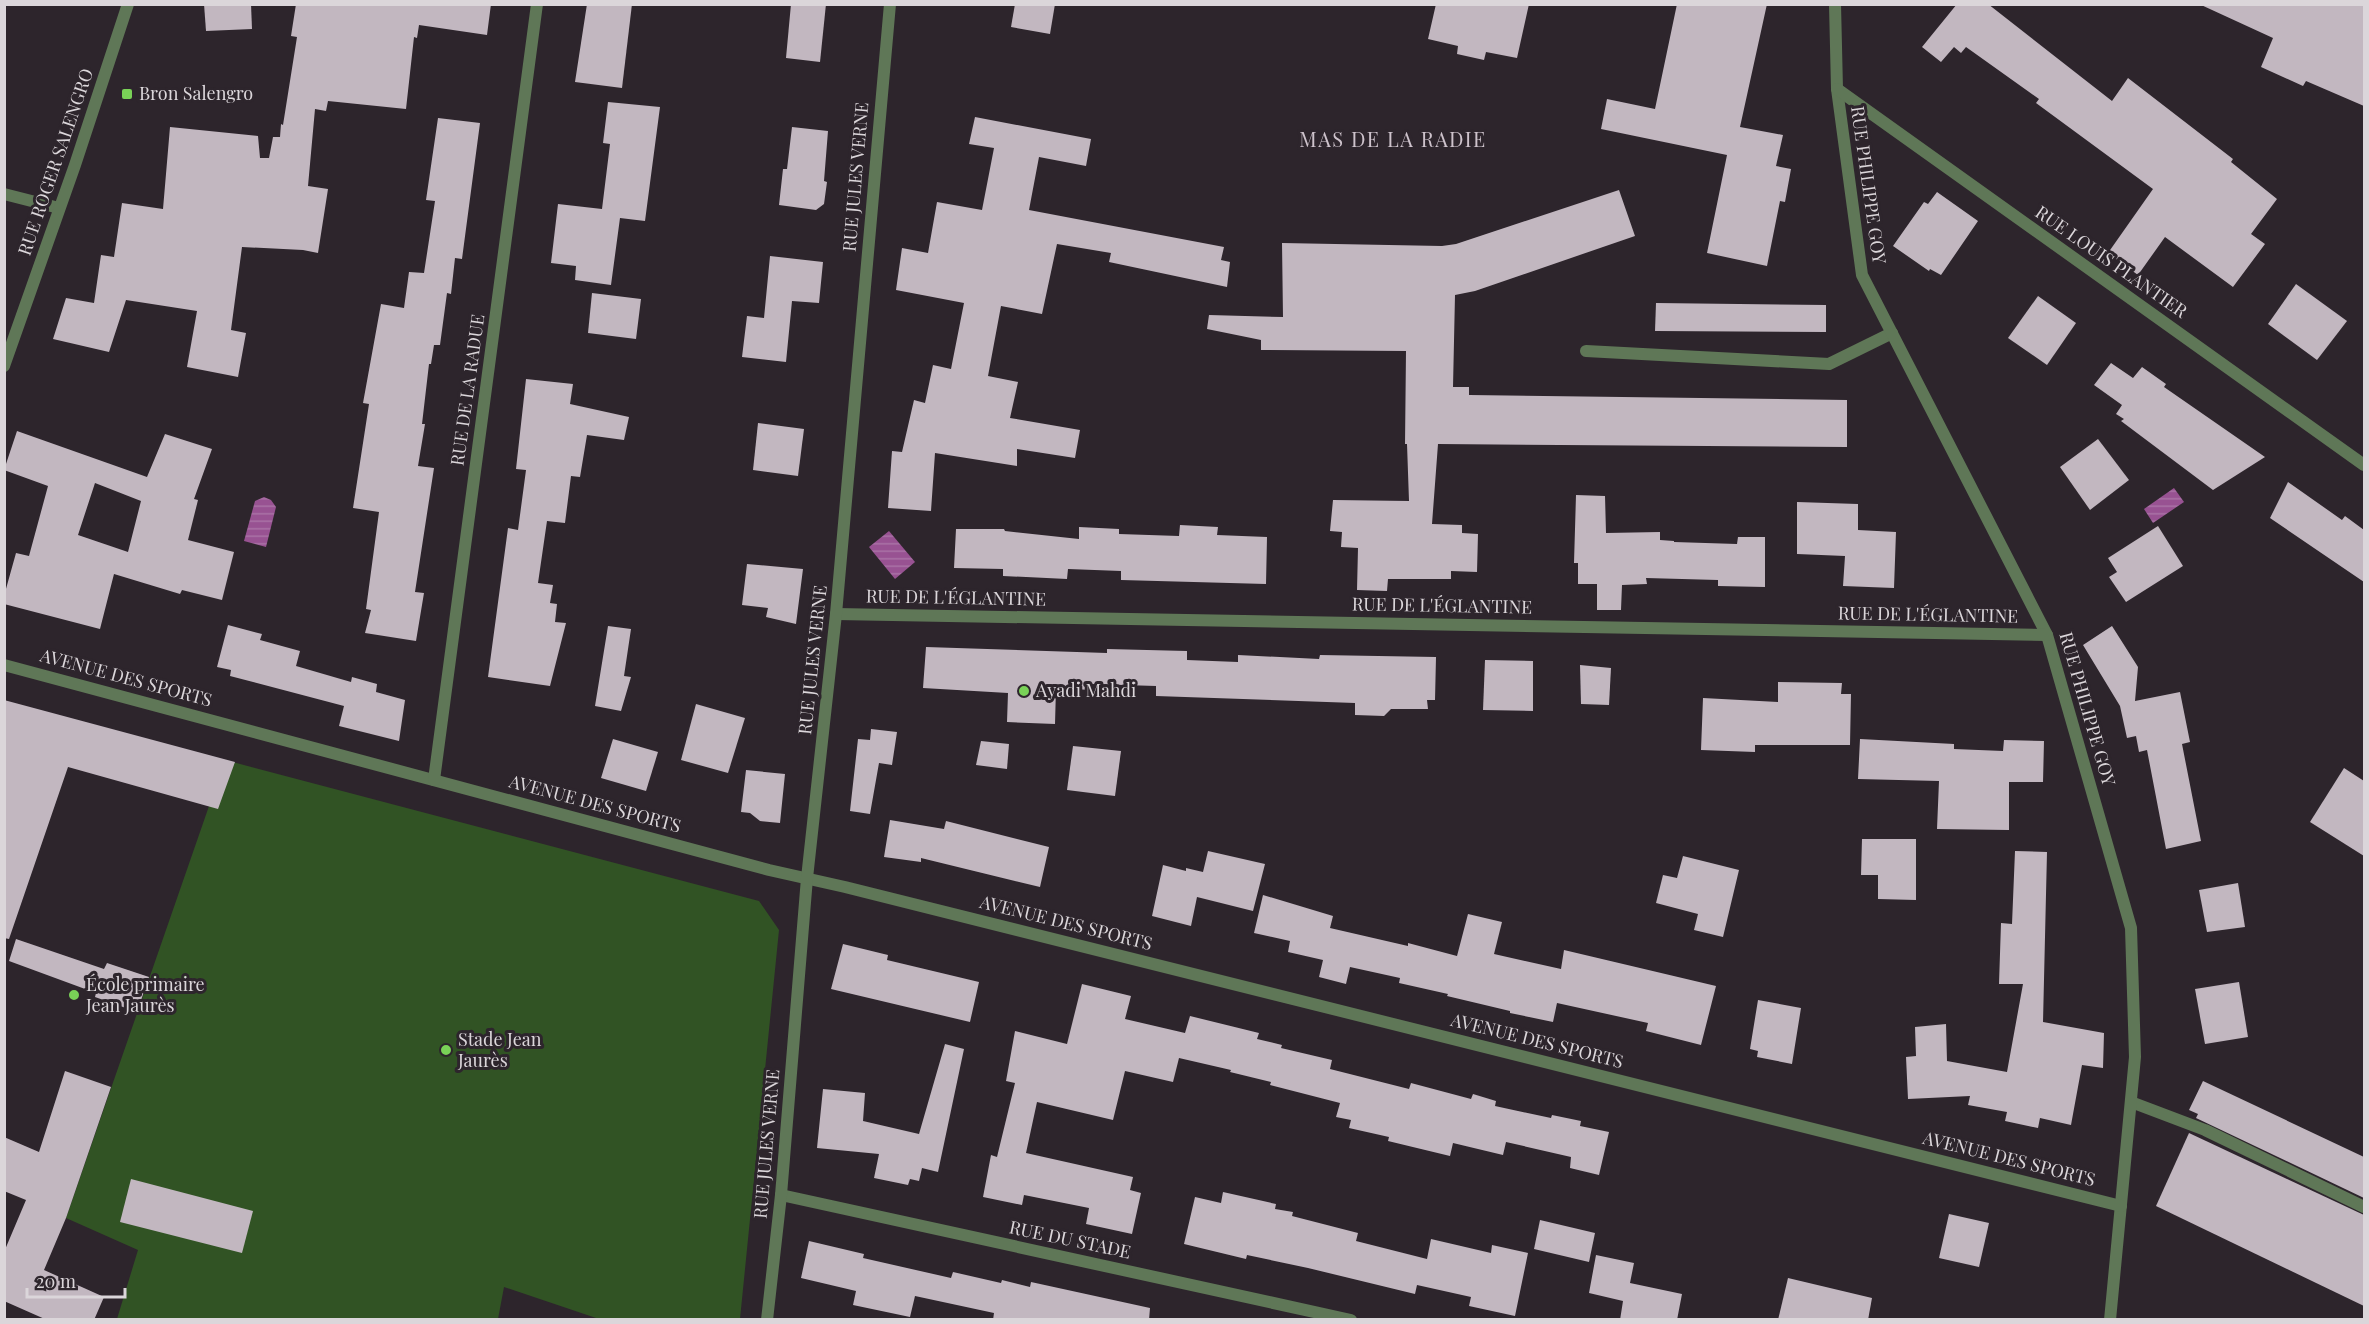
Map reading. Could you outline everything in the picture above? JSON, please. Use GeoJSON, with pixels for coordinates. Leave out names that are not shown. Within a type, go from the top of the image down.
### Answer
{"type":"FeatureCollection","features":[{"type":"Feature","properties":{"kind":"street","name":"RUE ROGER SALENGRO"},"geometry":{"type":"LineString","coordinates":[[4,366],[128,4]]}},
{"type":"Feature","properties":{"kind":"street","name":"RUE DE LA RADUE"},"geometry":{"type":"LineString","coordinates":[[434,780],[537,4]]}},
{"type":"Feature","properties":{"kind":"street","name":"RUE JULES VERNE"},"geometry":{"type":"LineString","coordinates":[[768,1320],[781,1195],[807,878],[836,614],[890,4]]}},
{"type":"Feature","properties":{"kind":"street","name":"RUE PHILIPPE GOY"},"geometry":{"type":"LineString","coordinates":[[1834,4],[1837,89],[1862,275],[2047,635],[2132,928],[2135,1058],[2110,1320]]}},
{"type":"Feature","properties":{"kind":"street","name":"RUE LOUIS PLANTIER"},"geometry":{"type":"LineString","coordinates":[[1837,89],[2364,465]]}},
{"type":"Feature","properties":{"kind":"street"},"geometry":{"type":"LineString","coordinates":[[4,195],[59,208]]}},
{"type":"Feature","properties":{"kind":"street"},"geometry":{"type":"LineString","coordinates":[[1586,351],[1829,364],[1892,333]]}},
{"type":"Feature","properties":{"kind":"street","name":"RUE DE L'ÉGLANTINE"},"geometry":{"type":"LineString","coordinates":[[836,614],[2047,635]]}},
{"type":"Feature","properties":{"kind":"street","name":"AVENUE DES SPORTS"},"geometry":{"type":"LineString","coordinates":[[4,664],[758,867],[2121,1206]]}},
{"type":"Feature","properties":{"kind":"street"},"geometry":{"type":"LineString","coordinates":[[2131,1102],[2205,1130],[2364,1207]]}},
{"type":"Feature","properties":{"kind":"street","name":"RUE DU STADE"},"geometry":{"type":"LineString","coordinates":[[781,1195],[1352,1320]]}},
{"type":"Feature","properties":{"kind":"green space","name":"Stade Jean Jaurès"},"geometry":{"type":"Polygon","coordinates":[[[225,760],[759,901],[779,930],[740,1319],[599,1319],[504,1287],[498,1319],[117,1319],[138,1250],[66,1218],[225,760]]]}},
{"type":"Feature","properties":{"kind":"shaded area"},"geometry":{"type":"Polygon","coordinates":[[[2174,488],[2184,502],[2153,523],[2144,509],[2174,488]]]}},
{"type":"Feature","properties":{"kind":"shaded area"},"geometry":{"type":"Polygon","coordinates":[[[264,497],[271,500],[276,507],[266,547],[244,541],[255,501],[264,497]]]}},
{"type":"Feature","properties":{"kind":"shaded area"},"geometry":{"type":"Polygon","coordinates":[[[889,531],[915,562],[895,579],[869,547],[889,531]]]}},
{"type":"Feature","properties":{"kind":"building"},"geometry":{"type":"Polygon","coordinates":[[[204,4],[251,4],[252,29],[206,31],[204,4]]]}},
{"type":"Feature","properties":{"kind":"building"},"geometry":{"type":"Polygon","coordinates":[[[296,4],[491,4],[487,35],[419,25],[417,38],[414,37],[406,109],[328,101],[326,111],[315,109],[308,186],[328,189],[318,253],[303,250],[242,247],[231,330],[246,333],[238,377],[187,367],[197,311],[126,300],[109,352],[53,339],[66,298],[94,303],[101,255],[114,257],[122,203],[163,209],[170,127],[258,136],[260,158],[269,158],[273,137],[280,137],[281,124],[283,125],[297,37],[291,36],[296,4]]]}},
{"type":"Feature","properties":{"kind":"building"},"geometry":{"type":"Polygon","coordinates":[[[587,4],[632,4],[622,88],[575,82],[587,4]]]}},
{"type":"Feature","properties":{"kind":"building"},"geometry":{"type":"Polygon","coordinates":[[[791,4],[826,4],[820,62],[786,58],[791,4]]]}},
{"type":"Feature","properties":{"kind":"building"},"geometry":{"type":"Polygon","coordinates":[[[1015,4],[1055,4],[1050,34],[1011,27],[1015,4]]]}},
{"type":"Feature","properties":{"kind":"building"},"geometry":{"type":"Polygon","coordinates":[[[1436,4],[1529,4],[1517,58],[1486,52],[1484,60],[1457,54],[1458,46],[1428,39],[1436,4]]]}},
{"type":"Feature","properties":{"kind":"building"},"geometry":{"type":"Polygon","coordinates":[[[1677,4],[1767,4],[1740,127],[1783,135],[1776,166],[1791,169],[1785,202],[1780,201],[1767,266],[1707,253],[1727,155],[1601,129],[1607,99],[1655,109],[1677,4]]]}},
{"type":"Feature","properties":{"kind":"building"},"geometry":{"type":"Polygon","coordinates":[[[1957,4],[1988,4],[2112,101],[2128,78],[2233,159],[2231,162],[2277,199],[2251,234],[2265,244],[2233,287],[2165,237],[2138,275],[2108,253],[2153,189],[2036,103],[2039,99],[1966,47],[1961,53],[1954,47],[1941,62],[1922,47],[1957,4]]]}},
{"type":"Feature","properties":{"kind":"building"},"geometry":{"type":"Polygon","coordinates":[[[2199,4],[2364,4],[2364,106],[2306,81],[2303,86],[2261,67],[2273,38],[2199,4]]]}},
{"type":"Feature","properties":{"kind":"building"},"geometry":{"type":"Polygon","coordinates":[[[608,102],[660,107],[645,221],[620,218],[611,285],[575,280],[576,266],[551,263],[558,204],[602,209],[610,144],[603,143],[608,102]]]}},
{"type":"Feature","properties":{"kind":"building"},"geometry":{"type":"Polygon","coordinates":[[[975,117],[1091,139],[1086,166],[1039,157],[1029,210],[1224,247],[1221,260],[1230,262],[1227,287],[1109,262],[1111,253],[1057,244],[1042,314],[1001,306],[988,376],[1018,382],[1010,418],[1080,430],[1075,458],[1017,449],[1017,466],[935,453],[931,511],[888,508],[892,451],[902,452],[914,400],[925,403],[933,365],[951,369],[964,303],[896,290],[902,248],[928,253],[937,202],[982,210],[994,148],[969,144],[975,117]]]}},
{"type":"Feature","properties":{"kind":"building"},"geometry":{"type":"Polygon","coordinates":[[[438,118],[480,123],[462,259],[455,258],[451,294],[447,293],[440,345],[434,345],[431,364],[429,364],[422,424],[425,424],[418,466],[434,468],[415,592],[424,593],[416,641],[365,633],[371,610],[366,609],[379,512],[353,508],[369,404],[363,403],[381,304],[404,308],[409,272],[424,273],[435,201],[426,200],[438,118]]]}},
{"type":"Feature","properties":{"kind":"building"},"geometry":{"type":"Polygon","coordinates":[[[792,127],[828,131],[824,204],[816,210],[779,205],[783,169],[787,169],[792,127]]]}},
{"type":"Feature","properties":{"kind":"building"},"geometry":{"type":"Polygon","coordinates":[[[1619,190],[1635,236],[1475,291],[1455,295],[1453,387],[1469,387],[1469,395],[1847,400],[1847,447],[1438,444],[1432,524],[1462,525],[1462,533],[1478,534],[1477,572],[1451,571],[1451,579],[1388,579],[1387,591],[1357,590],[1358,548],[1341,547],[1342,532],[1330,531],[1333,500],[1409,501],[1407,444],[1405,444],[1406,351],[1261,350],[1261,340],[1207,329],[1209,315],[1283,317],[1282,243],[1442,246],[1456,244],[1619,190]]]}},
{"type":"Feature","properties":{"kind":"building"},"geometry":{"type":"Polygon","coordinates":[[[1937,192],[1978,221],[1941,275],[1930,269],[1929,271],[1893,246],[1924,202],[1928,204],[1937,192]]]}},
{"type":"Feature","properties":{"kind":"building"},"geometry":{"type":"Polygon","coordinates":[[[770,256],[823,262],[819,303],[792,301],[786,362],[742,357],[747,316],[764,318],[770,256]]]}},
{"type":"Feature","properties":{"kind":"building"},"geometry":{"type":"Polygon","coordinates":[[[2296,284],[2347,321],[2317,360],[2268,324],[2296,284]]]}},
{"type":"Feature","properties":{"kind":"building"},"geometry":{"type":"Polygon","coordinates":[[[592,293],[641,299],[636,339],[588,333],[592,293]]]}},
{"type":"Feature","properties":{"kind":"building"},"geometry":{"type":"Polygon","coordinates":[[[2038,296],[2076,323],[2047,365],[2008,338],[2038,296]]]}},
{"type":"Feature","properties":{"kind":"building"},"geometry":{"type":"Polygon","coordinates":[[[1656,303],[1826,305],[1826,332],[1655,331],[1656,303]]]}},
{"type":"Feature","properties":{"kind":"building"},"geometry":{"type":"Polygon","coordinates":[[[2111,363],[2133,378],[2142,367],[2166,384],[2164,387],[2265,457],[2213,490],[2121,421],[2124,419],[2116,414],[2122,405],[2094,385],[2111,363]]]}},
{"type":"Feature","properties":{"kind":"building"},"geometry":{"type":"Polygon","coordinates":[[[526,379],[573,384],[570,404],[629,417],[624,440],[587,435],[580,477],[571,476],[565,523],[547,521],[538,583],[553,585],[550,603],[557,604],[555,622],[566,623],[550,686],[488,677],[508,528],[518,530],[526,470],[516,469],[526,379]]]}},
{"type":"Feature","properties":{"kind":"building"},"geometry":{"type":"Polygon","coordinates":[[[758,423],[804,429],[798,476],[753,470],[758,423]]]}},
{"type":"Feature","properties":{"kind":"building"},"geometry":{"type":"Polygon","coordinates":[[[17,431],[147,477],[165,434],[212,449],[194,499],[198,500],[188,540],[234,552],[222,600],[182,590],[180,594],[114,574],[100,629],[4,604],[4,596],[16,553],[29,556],[48,486],[4,470],[17,431]],[[95,483],[78,535],[128,552],[141,501],[95,483]]]}},
{"type":"Feature","properties":{"kind":"building"},"geometry":{"type":"Polygon","coordinates":[[[2098,439],[2129,480],[2090,510],[2060,467],[2098,439]]]}},
{"type":"Feature","properties":{"kind":"building"},"geometry":{"type":"Polygon","coordinates":[[[2288,482],[2342,520],[2345,516],[2364,530],[2364,582],[2270,518],[2288,482]]]}},
{"type":"Feature","properties":{"kind":"building"},"geometry":{"type":"Polygon","coordinates":[[[1576,495],[1605,496],[1606,533],[1660,532],[1660,540],[1737,544],[1738,537],[1765,537],[1765,587],[1718,586],[1718,580],[1646,578],[1647,584],[1622,585],[1621,610],[1597,610],[1597,584],[1578,584],[1578,563],[1574,563],[1576,495]]]}},
{"type":"Feature","properties":{"kind":"building"},"geometry":{"type":"Polygon","coordinates":[[[1797,502],[1858,504],[1858,530],[1896,532],[1894,588],[1843,586],[1845,556],[1797,554],[1797,502]]]}},
{"type":"Feature","properties":{"kind":"building"},"geometry":{"type":"Polygon","coordinates":[[[1180,525],[1218,527],[1217,535],[1267,537],[1266,584],[1121,580],[1121,571],[1068,569],[1067,579],[1003,576],[1003,569],[954,568],[956,529],[1004,529],[1005,531],[1079,539],[1079,527],[1119,529],[1119,534],[1179,536],[1180,525]]]}},
{"type":"Feature","properties":{"kind":"building"},"geometry":{"type":"Polygon","coordinates":[[[2158,526],[2183,566],[2126,602],[2109,577],[2117,572],[2108,558],[2158,526]]]}},
{"type":"Feature","properties":{"kind":"building"},"geometry":{"type":"Polygon","coordinates":[[[747,564],[803,569],[796,624],[766,617],[768,608],[742,605],[747,564]]]}},
{"type":"Feature","properties":{"kind":"building"},"geometry":{"type":"Polygon","coordinates":[[[228,625],[262,634],[260,640],[300,651],[296,666],[351,682],[352,677],[377,684],[376,692],[405,700],[399,741],[339,726],[344,706],[230,676],[231,670],[217,667],[228,625]]]}},
{"type":"Feature","properties":{"kind":"building"},"geometry":{"type":"Polygon","coordinates":[[[608,626],[631,629],[624,676],[631,677],[621,711],[595,706],[608,626]]]}},
{"type":"Feature","properties":{"kind":"building"},"geometry":{"type":"Polygon","coordinates":[[[2112,626],[2138,667],[2135,701],[2180,692],[2190,742],[2182,744],[2201,841],[2166,849],[2147,750],[2139,752],[2136,736],[2127,738],[2120,706],[2083,645],[2112,626]]]}},
{"type":"Feature","properties":{"kind":"building"},"geometry":{"type":"Polygon","coordinates":[[[926,647],[1107,653],[1107,649],[1187,651],[1187,660],[1238,662],[1238,655],[1319,659],[1320,655],[1436,657],[1435,700],[1427,700],[1428,709],[1391,709],[1384,716],[1355,715],[1355,703],[1156,696],[1156,686],[1092,684],[1091,690],[1056,688],[1055,724],[1007,722],[1008,693],[923,688],[926,647]]]}},
{"type":"Feature","properties":{"kind":"building"},"geometry":{"type":"Polygon","coordinates":[[[1485,660],[1533,661],[1533,711],[1483,710],[1485,660]]]}},
{"type":"Feature","properties":{"kind":"building"},"geometry":{"type":"Polygon","coordinates":[[[1580,665],[1611,668],[1609,705],[1581,704],[1580,665]]]}},
{"type":"Feature","properties":{"kind":"building"},"geometry":{"type":"Polygon","coordinates":[[[1778,682],[1842,683],[1841,694],[1851,694],[1850,745],[1755,745],[1755,752],[1701,750],[1703,698],[1778,702],[1778,682]]]}},
{"type":"Feature","properties":{"kind":"building"},"geometry":{"type":"Polygon","coordinates":[[[4,700],[235,762],[218,809],[68,767],[9,939],[4,938],[4,700]]]}},
{"type":"Feature","properties":{"kind":"building"},"geometry":{"type":"Polygon","coordinates":[[[696,704],[745,718],[728,773],[681,760],[696,704]]]}},
{"type":"Feature","properties":{"kind":"building"},"geometry":{"type":"Polygon","coordinates":[[[871,729],[897,732],[892,765],[879,763],[870,814],[850,811],[858,739],[870,740],[871,729]]]}},
{"type":"Feature","properties":{"kind":"building"},"geometry":{"type":"Polygon","coordinates":[[[613,739],[658,752],[646,791],[601,778],[613,739]]]}},
{"type":"Feature","properties":{"kind":"building"},"geometry":{"type":"Polygon","coordinates":[[[1860,739],[1954,744],[1954,749],[2003,751],[2004,740],[2044,741],[2043,782],[2009,782],[2009,830],[1937,829],[1939,781],[1858,779],[1860,739]]]}},
{"type":"Feature","properties":{"kind":"building"},"geometry":{"type":"Polygon","coordinates":[[[981,741],[1009,744],[1007,769],[976,765],[981,741]]]}},
{"type":"Feature","properties":{"kind":"building"},"geometry":{"type":"Polygon","coordinates":[[[1073,746],[1121,751],[1115,796],[1067,790],[1073,746]]]}},
{"type":"Feature","properties":{"kind":"building"},"geometry":{"type":"Polygon","coordinates":[[[2344,768],[2364,781],[2364,856],[2310,822],[2344,768]]]}},
{"type":"Feature","properties":{"kind":"building"},"geometry":{"type":"Polygon","coordinates":[[[746,770],[785,774],[780,823],[760,821],[750,813],[741,812],[746,770]]]}},
{"type":"Feature","properties":{"kind":"building"},"geometry":{"type":"Polygon","coordinates":[[[890,820],[944,829],[946,821],[1049,847],[1040,887],[921,858],[921,862],[884,857],[890,820]]]}},
{"type":"Feature","properties":{"kind":"building"},"geometry":{"type":"Polygon","coordinates":[[[1862,839],[1916,839],[1916,900],[1878,899],[1878,875],[1861,875],[1862,839]]]}},
{"type":"Feature","properties":{"kind":"building"},"geometry":{"type":"Polygon","coordinates":[[[1208,851],[1265,864],[1253,911],[1197,897],[1191,926],[1152,916],[1163,865],[1186,871],[1186,868],[1203,872],[1208,851]]]}},
{"type":"Feature","properties":{"kind":"building"},"geometry":{"type":"Polygon","coordinates":[[[2015,851],[2047,852],[2043,1022],[2104,1033],[2103,1068],[2082,1065],[2071,1125],[2040,1118],[2038,1128],[2005,1121],[2007,1112],[1968,1105],[1970,1096],[1908,1099],[1906,1057],[1916,1056],[1915,1027],[1946,1024],[1947,1061],[2007,1072],[2023,984],[1999,984],[2001,923],[2012,924],[2015,851]]]}},
{"type":"Feature","properties":{"kind":"building"},"geometry":{"type":"Polygon","coordinates":[[[1683,856],[1739,870],[1723,937],[1694,930],[1698,914],[1656,903],[1663,875],[1677,878],[1683,856]]]}},
{"type":"Feature","properties":{"kind":"building"},"geometry":{"type":"Polygon","coordinates":[[[2238,883],[2245,927],[2207,932],[2199,890],[2238,883]]]}},
{"type":"Feature","properties":{"kind":"building"},"geometry":{"type":"Polygon","coordinates":[[[1263,895],[1333,916],[1330,928],[1408,946],[1408,943],[1457,956],[1468,914],[1502,922],[1494,954],[1561,969],[1564,950],[1716,986],[1701,1045],[1646,1031],[1648,1023],[1557,1003],[1553,1022],[1510,1013],[1510,1011],[1447,996],[1448,994],[1399,983],[1400,978],[1350,967],[1346,984],[1319,977],[1323,960],[1288,952],[1290,941],[1254,933],[1263,895]]]}},
{"type":"Feature","properties":{"kind":"building"},"geometry":{"type":"Polygon","coordinates":[[[16,939],[104,969],[107,963],[149,977],[137,1012],[95,997],[96,993],[9,961],[16,939]]]}},
{"type":"Feature","properties":{"kind":"building"},"geometry":{"type":"Polygon","coordinates":[[[843,944],[888,955],[887,960],[979,982],[970,1022],[831,989],[843,944]]]}},
{"type":"Feature","properties":{"kind":"building"},"geometry":{"type":"Polygon","coordinates":[[[2239,982],[2248,1037],[2205,1044],[2195,989],[2239,982]]]}},
{"type":"Feature","properties":{"kind":"building"},"geometry":{"type":"Polygon","coordinates":[[[1082,984],[1131,996],[1125,1019],[1185,1033],[1190,1016],[1259,1033],[1257,1039],[1282,1045],[1281,1048],[1332,1060],[1330,1069],[1409,1089],[1411,1083],[1471,1099],[1473,1094],[1496,1101],[1495,1106],[1551,1118],[1552,1115],[1581,1121],[1580,1126],[1609,1132],[1599,1175],[1570,1168],[1571,1157],[1506,1142],[1503,1155],[1453,1143],[1450,1156],[1388,1141],[1389,1137],[1349,1128],[1351,1120],[1336,1117],[1340,1103],[1270,1085],[1271,1082],[1230,1072],[1231,1070],[1179,1058],[1173,1082],[1125,1071],[1113,1120],[1037,1102],[1026,1153],[1133,1177],[1130,1190],[1141,1193],[1132,1234],[1086,1224],[1089,1208],[1024,1195],[1022,1205],[983,1197],[991,1155],[997,1157],[1015,1083],[1006,1081],[1015,1031],[1067,1044],[1082,984]]]}},
{"type":"Feature","properties":{"kind":"building"},"geometry":{"type":"Polygon","coordinates":[[[1758,1000],[1801,1008],[1792,1064],[1757,1057],[1758,1051],[1750,1049],[1758,1000]]]}},
{"type":"Feature","properties":{"kind":"building"},"geometry":{"type":"Polygon","coordinates":[[[945,1044],[964,1049],[938,1172],[922,1168],[919,1181],[910,1179],[908,1185],[874,1178],[879,1154],[817,1148],[823,1089],[865,1093],[863,1121],[919,1134],[945,1044]]]}},
{"type":"Feature","properties":{"kind":"building"},"geometry":{"type":"Polygon","coordinates":[[[65,1071],[111,1087],[66,1218],[44,1270],[104,1297],[94,1320],[47,1320],[4,1301],[4,1252],[26,1200],[4,1191],[4,1137],[39,1152],[65,1071]]]}},
{"type":"Feature","properties":{"kind":"building"},"geometry":{"type":"Polygon","coordinates":[[[2203,1081],[2364,1157],[2364,1198],[2196,1118],[2198,1114],[2189,1110],[2203,1081]]]}},
{"type":"Feature","properties":{"kind":"building"},"geometry":{"type":"Polygon","coordinates":[[[2189,1133],[2364,1215],[2364,1306],[2156,1206],[2189,1133]]]}},
{"type":"Feature","properties":{"kind":"building"},"geometry":{"type":"Polygon","coordinates":[[[131,1179],[253,1211],[242,1253],[120,1222],[131,1179]]]}},
{"type":"Feature","properties":{"kind":"building"},"geometry":{"type":"Polygon","coordinates":[[[1223,1192],[1276,1204],[1275,1209],[1293,1212],[1292,1216],[1358,1233],[1356,1241],[1427,1259],[1431,1239],[1491,1253],[1492,1245],[1528,1253],[1515,1316],[1469,1306],[1471,1297],[1417,1285],[1415,1294],[1308,1268],[1247,1255],[1246,1259],[1184,1244],[1195,1197],[1221,1203],[1223,1192]]]}},
{"type":"Feature","properties":{"kind":"building"},"geometry":{"type":"Polygon","coordinates":[[[1949,1214],[1989,1223],[1979,1267],[1939,1258],[1949,1214]]]}},
{"type":"Feature","properties":{"kind":"building"},"geometry":{"type":"Polygon","coordinates":[[[1540,1220],[1595,1233],[1589,1262],[1534,1249],[1540,1220]]]}},
{"type":"Feature","properties":{"kind":"building"},"geometry":{"type":"Polygon","coordinates":[[[809,1241],[864,1254],[863,1258],[951,1278],[953,1272],[1030,1287],[1031,1282],[1150,1308],[1149,1320],[993,1320],[994,1313],[915,1296],[910,1317],[853,1305],[856,1291],[801,1278],[809,1241]]]}},
{"type":"Feature","properties":{"kind":"building"},"geometry":{"type":"Polygon","coordinates":[[[1596,1255],[1634,1263],[1630,1283],[1682,1294],[1677,1320],[1620,1320],[1623,1301],[1589,1293],[1596,1255]]]}},
{"type":"Feature","properties":{"kind":"building"},"geometry":{"type":"Polygon","coordinates":[[[1788,1278],[1872,1298],[1868,1320],[1778,1320],[1788,1278]]]}},
{"type":"Feature","properties":{"kind":"place","name":"Bron Salengro"},"geometry":{"type":"Point","coordinates":[127,94]}},
{"type":"Feature","properties":{"kind":"place","name":"Ayadi Mahdi"},"geometry":{"type":"Point","coordinates":[1024,691]}},
{"type":"Feature","properties":{"kind":"place","name":"École primaire Jean Jaurès"},"geometry":{"type":"Point","coordinates":[74,995]}},
{"type":"Feature","properties":{"kind":"place","name":"Stade Jean Jaurès"},"geometry":{"type":"Point","coordinates":[446,1050]}},
{"type":"Feature","properties":{"kind":"district","name":"MAS DE LA RADIE"},"geometry":{"type":"Point","coordinates":[1393,140]}}]}
